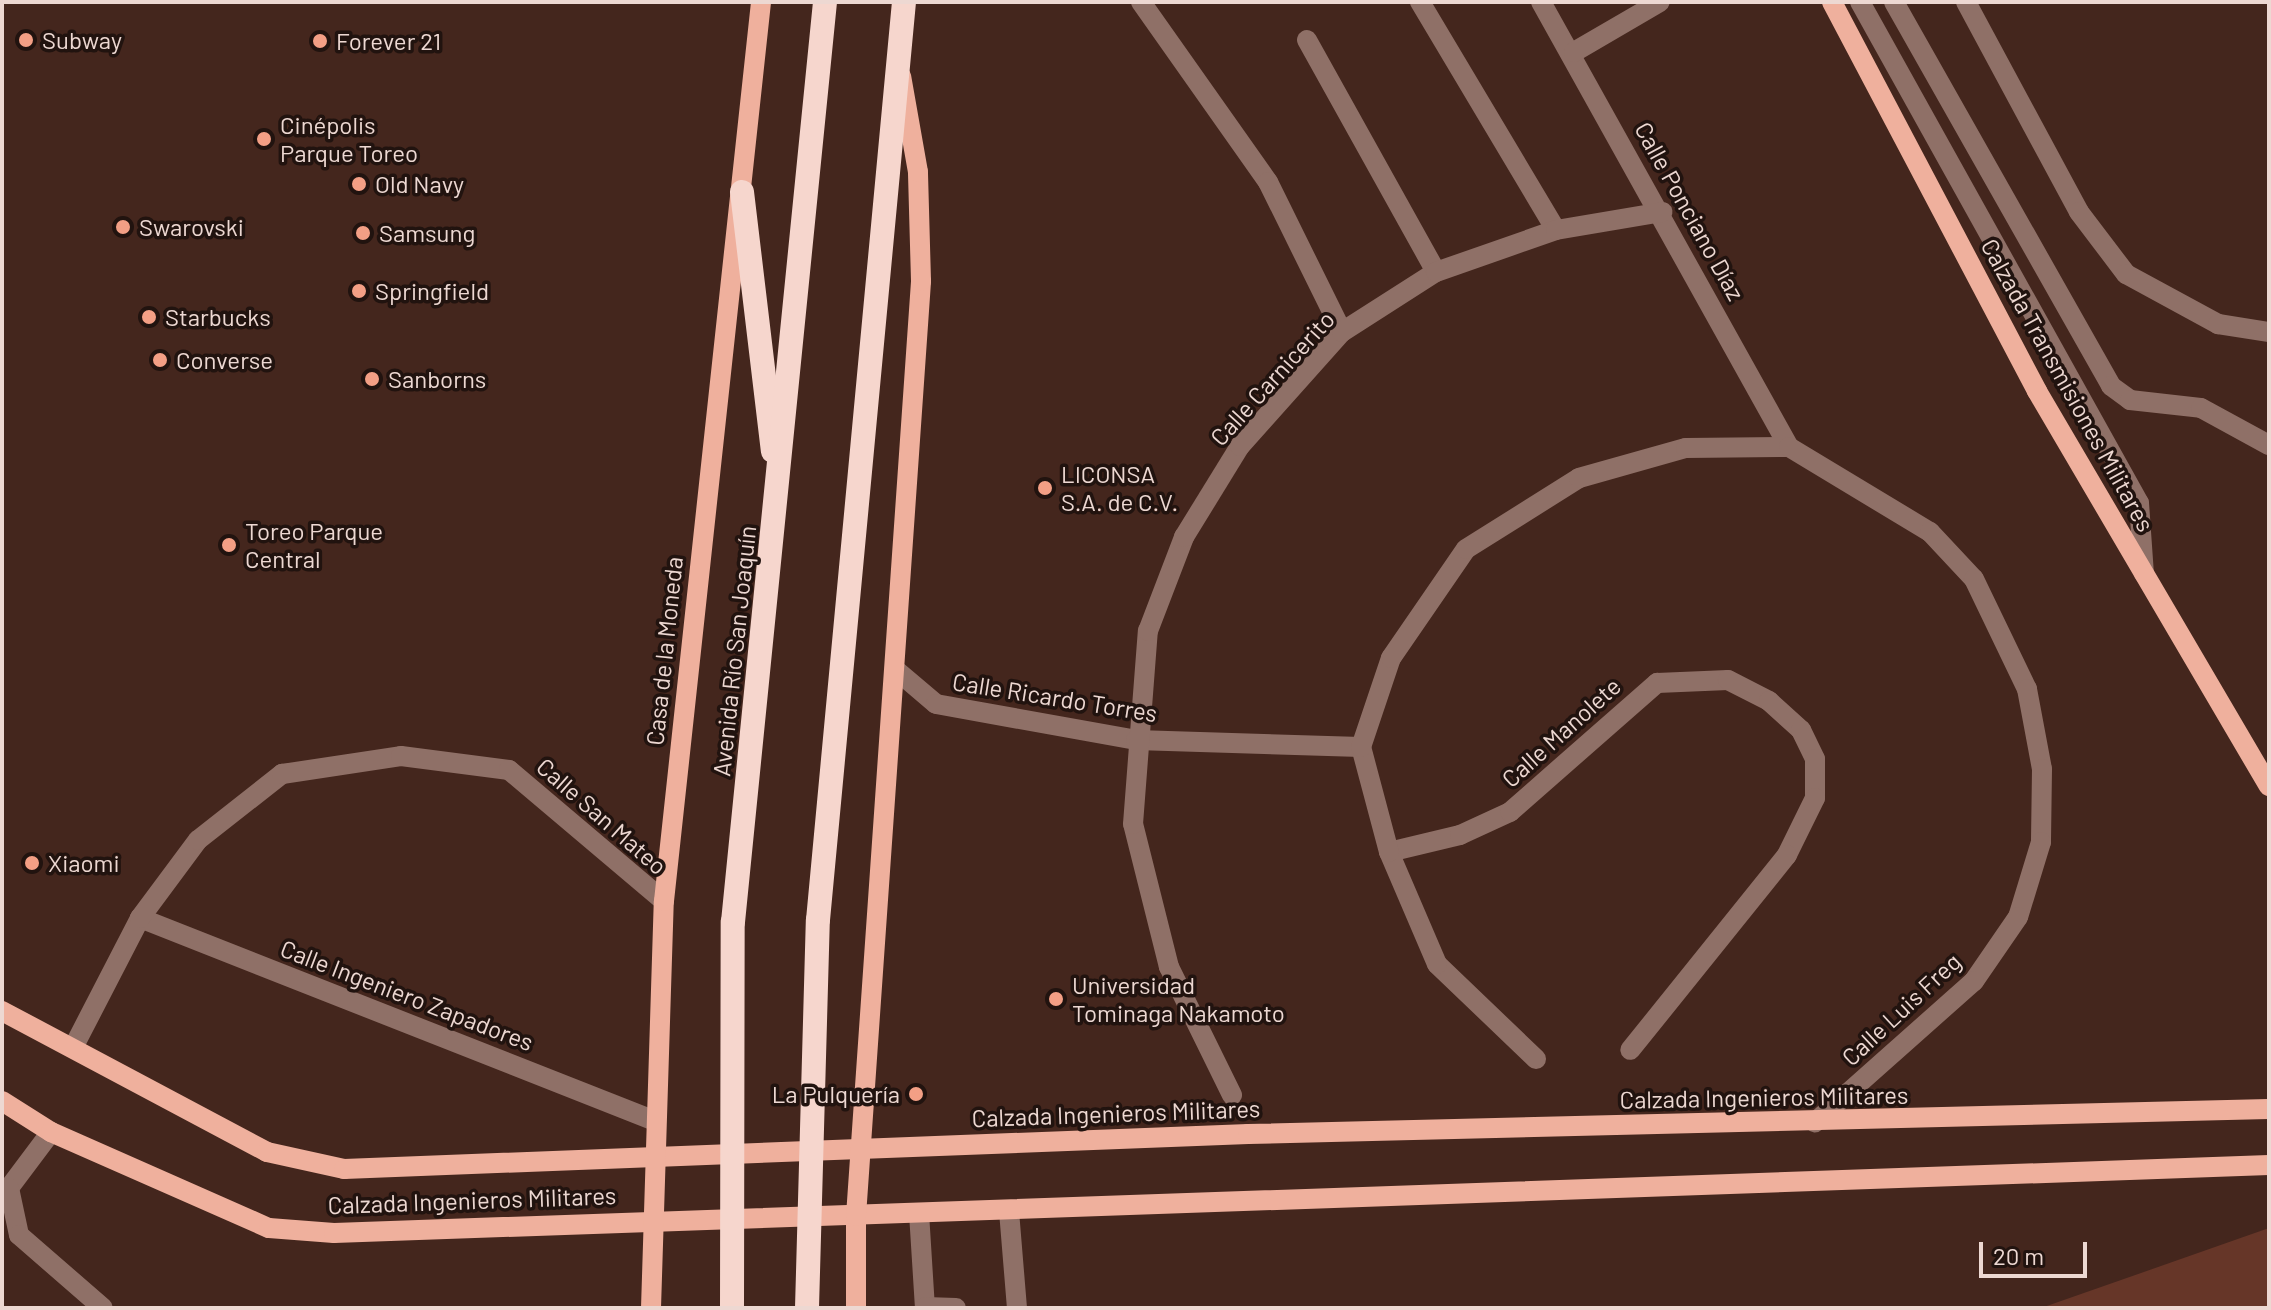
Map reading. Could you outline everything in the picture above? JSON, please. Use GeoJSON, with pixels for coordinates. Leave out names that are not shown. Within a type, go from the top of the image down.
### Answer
{"type":"FeatureCollection","features":[{"type":"Feature","properties":{"kind":"highway","name":"Avenida Río San Joaquín"},"geometry":{"type":"LineString","coordinates":[[732,1308],[733,922],[779,499],[825,2]]}},
{"type":"Feature","properties":{"kind":"highway"},"geometry":{"type":"LineString","coordinates":[[807,1308],[818,920],[904,2]]}},
{"type":"Feature","properties":{"kind":"highway"},"geometry":{"type":"LineString","coordinates":[[742,192],[779,499]]}},
{"type":"Feature","properties":{"kind":"main road","name":"Casa de la Moneda"},"geometry":{"type":"LineString","coordinates":[[651,1308],[650,1220],[664,901],[761,2]]}},
{"type":"Feature","properties":{"kind":"main road","name":"Calzada Transmisiones Militares"},"geometry":{"type":"LineString","coordinates":[[1832,2],[2037,391],[2269,786]]}},
{"type":"Feature","properties":{"kind":"main road"},"geometry":{"type":"LineString","coordinates":[[856,1308],[856,1216],[896,670],[921,226],[898,64]]}},
{"type":"Feature","properties":{"kind":"main road","name":"Calzada Ingenieros Militares"},"geometry":{"type":"LineString","coordinates":[[2,1011],[74,1046],[267,1152],[344,1169],[653,1161],[861,1149],[2269,1109]]}},
{"type":"Feature","properties":{"kind":"main road","name":"Calzada Ingenieros Militares"},"geometry":{"type":"LineString","coordinates":[[2,1101],[51,1132],[269,1228],[334,1233],[2269,1165]]}},
{"type":"Feature","properties":{"kind":"street"},"geometry":{"type":"LineString","coordinates":[[1141,2],[1268,182],[1342,332]]}},
{"type":"Feature","properties":{"kind":"street"},"geometry":{"type":"LineString","coordinates":[[1420,2],[1556,230]]}},
{"type":"Feature","properties":{"kind":"street","name":"Calle Ponciano Díaz"},"geometry":{"type":"LineString","coordinates":[[1541,2],[1574,52],[1789,447]]}},
{"type":"Feature","properties":{"kind":"street"},"geometry":{"type":"LineString","coordinates":[[1574,52],[1660,2]]}},
{"type":"Feature","properties":{"kind":"street"},"geometry":{"type":"LineString","coordinates":[[1860,2],[2139,503],[2144,574]]}},
{"type":"Feature","properties":{"kind":"street"},"geometry":{"type":"LineString","coordinates":[[1894,2],[2111,386],[2130,400],[2201,408],[2269,445]]}},
{"type":"Feature","properties":{"kind":"street"},"geometry":{"type":"LineString","coordinates":[[1966,2],[2079,212],[2126,274],[2218,324],[2269,332]]}},
{"type":"Feature","properties":{"kind":"street"},"geometry":{"type":"LineString","coordinates":[[1307,40],[1436,272]]}},
{"type":"Feature","properties":{"kind":"street","name":"Calle Carnicerito"},"geometry":{"type":"LineString","coordinates":[[1232,1095],[1169,967],[1133,824],[1136,740],[1148,631],[1184,537],[1240,446],[1342,332],[1436,272],[1556,230],[1662,212]]}},
{"type":"Feature","properties":{"kind":"street"},"geometry":{"type":"LineString","coordinates":[[1536,1059],[1437,964],[1389,852],[1361,747],[1391,658],[1433,590],[1466,549],[1516,512],[1579,478],[1686,448],[1789,447]]}},
{"type":"Feature","properties":{"kind":"street","name":"Calle Luis Freg"},"geometry":{"type":"LineString","coordinates":[[1789,447],[1930,532],[1974,579],[2027,689],[2042,769],[2041,842],[2018,917],[1974,981],[1815,1122]]}},
{"type":"Feature","properties":{"kind":"street","name":"Calle Ricardo Torres"},"geometry":{"type":"LineString","coordinates":[[896,670],[936,704],[1136,740],[1361,747]]}},
{"type":"Feature","properties":{"kind":"street","name":"Calle Manolete"},"geometry":{"type":"LineString","coordinates":[[1389,852],[1460,835],[1510,812],[1657,683],[1728,680],[1769,701],[1810,750],[1815,798],[1787,855],[1630,1050]]}},
{"type":"Feature","properties":{"kind":"street","name":"Calle San Mateo"},"geometry":{"type":"LineString","coordinates":[[74,1046],[140,918],[198,840],[282,774],[401,756],[509,770],[664,901]]}},
{"type":"Feature","properties":{"kind":"street","name":"Calle Ingeniero Zapadores"},"geometry":{"type":"LineString","coordinates":[[140,918],[655,1121]]}},
{"type":"Feature","properties":{"kind":"street"},"geometry":{"type":"LineString","coordinates":[[51,1132],[9,1188],[19,1235],[103,1308]]}},
{"type":"Feature","properties":{"kind":"street"},"geometry":{"type":"LineString","coordinates":[[1009,1211],[1017,1308]]}},
{"type":"Feature","properties":{"kind":"street"},"geometry":{"type":"LineString","coordinates":[[919,1213],[925,1308],[956,1308]]}},
{"type":"Feature","properties":{"kind":"shaded area"},"geometry":{"type":"Polygon","coordinates":[[[2269,1228],[2269,1308],[2041,1308],[2141,1273],[2269,1228]]]}},
{"type":"Feature","properties":{"kind":"place","name":"Subway"},"geometry":{"type":"Point","coordinates":[26,40]}},
{"type":"Feature","properties":{"kind":"place","name":"Forever 21"},"geometry":{"type":"Point","coordinates":[320,41]}},
{"type":"Feature","properties":{"kind":"place","name":"Cinépolis Parque Toreo"},"geometry":{"type":"Point","coordinates":[264,139]}},
{"type":"Feature","properties":{"kind":"place","name":"Old Navy"},"geometry":{"type":"Point","coordinates":[359,184]}},
{"type":"Feature","properties":{"kind":"place","name":"Swarovski"},"geometry":{"type":"Point","coordinates":[123,227]}},
{"type":"Feature","properties":{"kind":"place","name":"Samsung"},"geometry":{"type":"Point","coordinates":[363,233]}},
{"type":"Feature","properties":{"kind":"place","name":"Springfield"},"geometry":{"type":"Point","coordinates":[359,291]}},
{"type":"Feature","properties":{"kind":"place","name":"Starbucks"},"geometry":{"type":"Point","coordinates":[149,317]}},
{"type":"Feature","properties":{"kind":"place","name":"Converse"},"geometry":{"type":"Point","coordinates":[160,360]}},
{"type":"Feature","properties":{"kind":"place","name":"Sanborns"},"geometry":{"type":"Point","coordinates":[372,379]}},
{"type":"Feature","properties":{"kind":"place","name":"LICONSA S.A. de C.V."},"geometry":{"type":"Point","coordinates":[1045,488]}},
{"type":"Feature","properties":{"kind":"place","name":"Toreo Parque Central"},"geometry":{"type":"Point","coordinates":[229,545]}},
{"type":"Feature","properties":{"kind":"place","name":"Xiaomi"},"geometry":{"type":"Point","coordinates":[32,863]}},
{"type":"Feature","properties":{"kind":"place","name":"Universidad Tominaga Nakamoto"},"geometry":{"type":"Point","coordinates":[1056,999]}},
{"type":"Feature","properties":{"kind":"place","name":"La Pulquería"},"geometry":{"type":"Point","coordinates":[916,1094]}}]}
